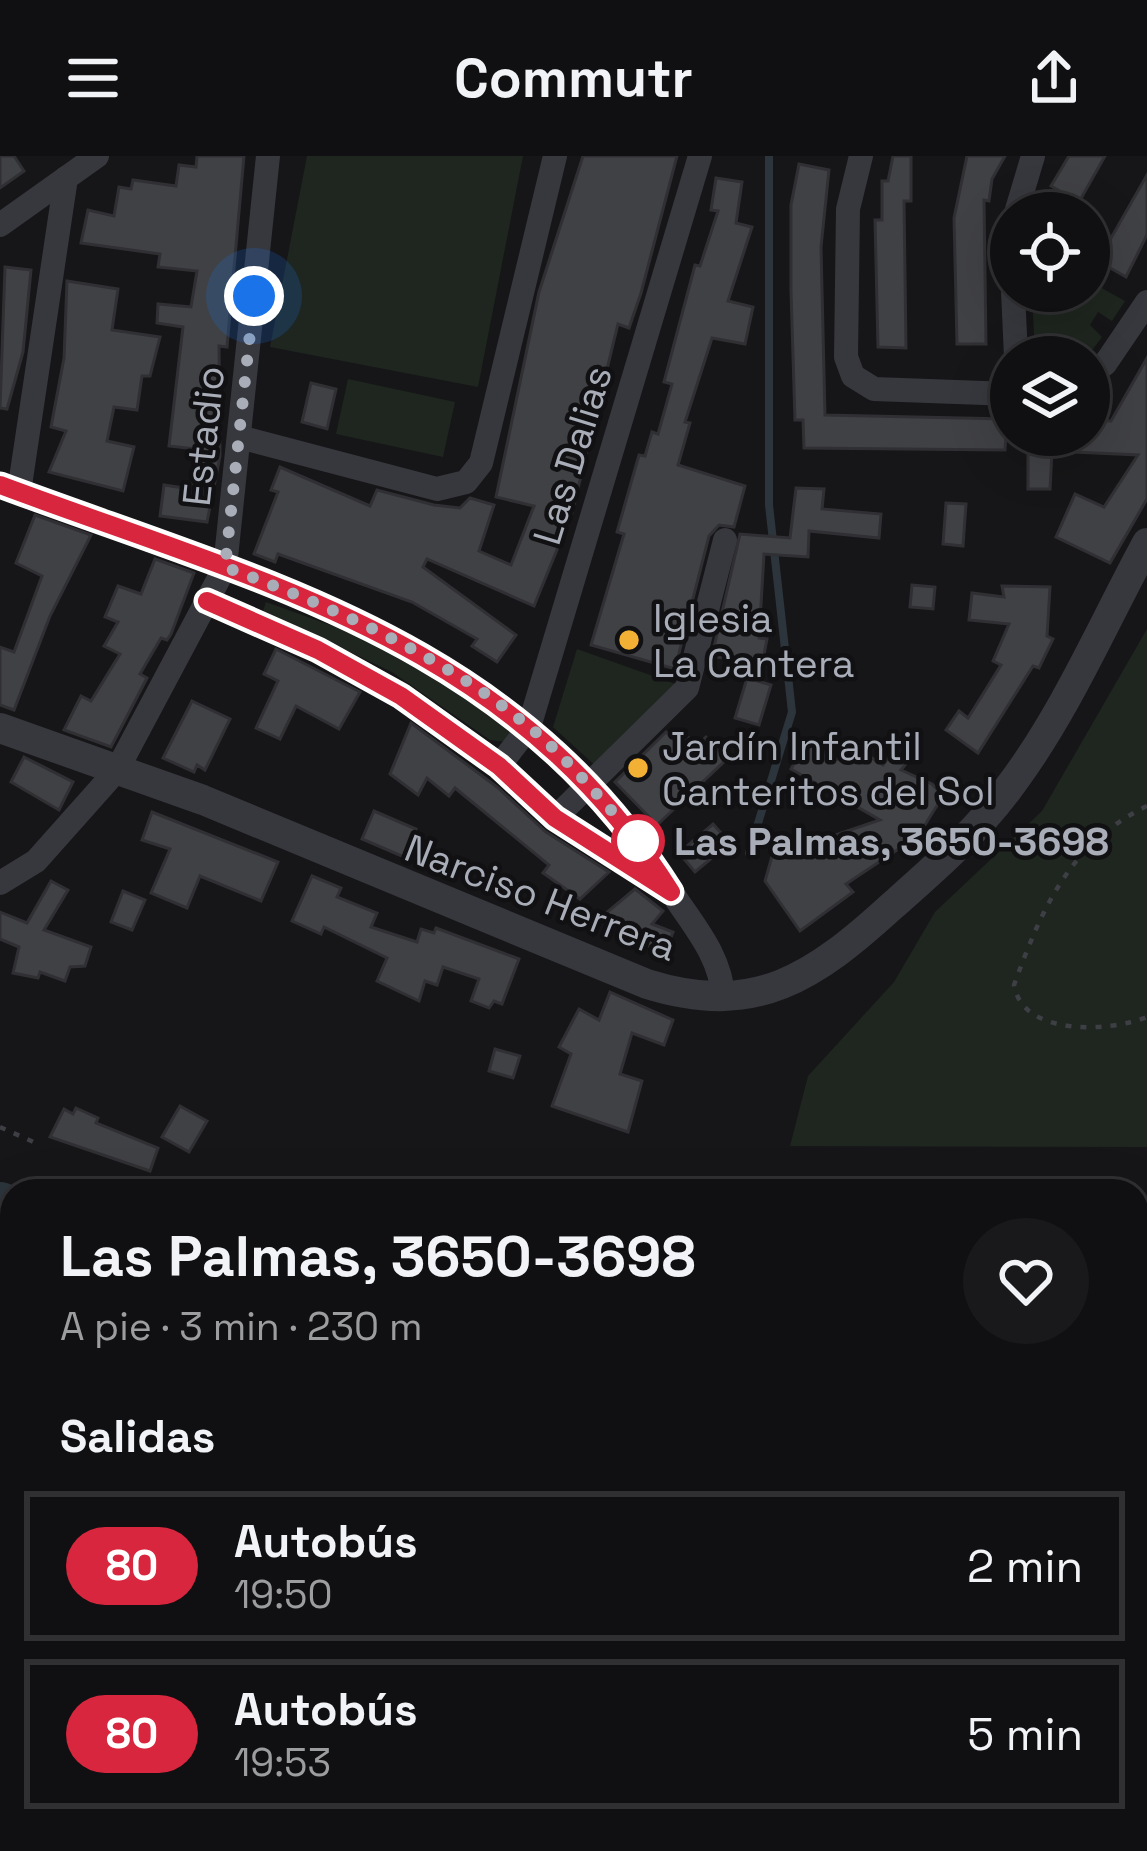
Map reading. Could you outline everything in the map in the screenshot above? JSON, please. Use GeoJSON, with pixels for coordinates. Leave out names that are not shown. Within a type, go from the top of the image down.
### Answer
{"type":"FeatureCollection","features":[{"type":"Feature","properties":{"kind":"street"},"geometry":{"type":"LineString","coordinates":[[0,226],[97,156]]}},
{"type":"Feature","properties":{"kind":"street","name":"Estadio"},"geometry":{"type":"LineString","coordinates":[[0,883],[36,861],[117,770],[225,567],[268,156]]}},
{"type":"Feature","properties":{"kind":"street"},"geometry":{"type":"LineString","coordinates":[[239,437],[437,489],[466,482],[481,463],[555,156]]}},
{"type":"Feature","properties":{"kind":"street","name":"Las Dalias"},"geometry":{"type":"LineString","coordinates":[[499,766],[530,727],[700,156]]}},
{"type":"Feature","properties":{"kind":"street"},"geometry":{"type":"LineString","coordinates":[[861,156],[848,209],[846,357],[854,376],[874,389],[990,393]]}},
{"type":"Feature","properties":{"kind":"street"},"geometry":{"type":"LineString","coordinates":[[1022,192],[1033,156]]}},
{"type":"Feature","properties":{"kind":"street"},"geometry":{"type":"LineString","coordinates":[[66,178],[10,488],[225,567],[382,632],[530,727],[642,845],[715,958],[723,997]]}},
{"type":"Feature","properties":{"kind":"street"},"geometry":{"type":"LineString","coordinates":[[1110,358],[1146,304]]}},
{"type":"Feature","properties":{"kind":"street"},"geometry":{"type":"LineString","coordinates":[[555,818],[687,688],[725,540]]}},
{"type":"Feature","properties":{"kind":"street","name":"Narciso Herrera"},"geometry":{"type":"LineString","coordinates":[[0,728],[203,800],[647,984],[723,997],[781,986],[826,964],[968,836],[1031,756],[1147,543]]}},
{"type":"Feature","properties":{"kind":"street"},"geometry":{"type":"LineString","coordinates":[[207,601],[361,672],[499,766],[555,818],[671,892]]}},
{"type":"Feature","properties":{"kind":"path"},"geometry":{"type":"LineString","coordinates":[[1147,806],[1113,822],[1078,852],[1014,985],[1025,1010],[1048,1023],[1147,1017]]}},
{"type":"Feature","properties":{"kind":"path"},"geometry":{"type":"LineString","coordinates":[[0,1127],[38,1144]]}},
{"type":"Feature","properties":{"kind":"shaded area"},"geometry":{"type":"Polygon","coordinates":[[[307,156],[523,156],[478,387],[270,347],[307,156]]]}},
{"type":"Feature","properties":{"kind":"shaded area"},"geometry":{"type":"Polygon","coordinates":[[[1110,293],[1125,301],[1112,321],[1098,312],[1110,312],[1110,293]]]}},
{"type":"Feature","properties":{"kind":"shaded area"},"geometry":{"type":"Polygon","coordinates":[[[1033,312],[1098,312],[1090,325],[1101,336],[1034,336],[1033,312]]]}},
{"type":"Feature","properties":{"kind":"shaded area"},"geometry":{"type":"Polygon","coordinates":[[[348,379],[455,402],[443,457],[336,434],[348,379]]]}},
{"type":"Feature","properties":{"kind":"shaded area"},"geometry":{"type":"Polygon","coordinates":[[[266,602],[391,647],[516,722],[506,742],[490,740],[392,672],[263,611],[266,602]]]}},
{"type":"Feature","properties":{"kind":"shaded area"},"geometry":{"type":"Polygon","coordinates":[[[1147,629],[1147,1147],[790,1146],[808,1076],[894,982],[935,912],[1042,811],[1147,629]]]}},
{"type":"Feature","properties":{"kind":"shaded area"},"geometry":{"type":"Polygon","coordinates":[[[577,649],[681,686],[599,769],[553,727],[577,649]]]}},
{"type":"Feature","properties":{"kind":"building"},"geometry":{"type":"Polygon","coordinates":[[[0,156],[14,156],[24,171],[0,188],[0,156]]]}},
{"type":"Feature","properties":{"kind":"building"},"geometry":{"type":"Polygon","coordinates":[[[197,156],[244,156],[227,347],[219,346],[220,456],[207,522],[160,516],[164,485],[191,489],[196,449],[169,446],[183,327],[157,323],[158,304],[191,307],[197,271],[158,267],[160,254],[81,243],[88,210],[114,216],[119,187],[131,189],[133,180],[176,186],[179,165],[196,167],[197,156]]]}},
{"type":"Feature","properties":{"kind":"building"},"geometry":{"type":"Polygon","coordinates":[[[583,156],[677,156],[629,328],[618,324],[572,513],[534,606],[427,559],[423,567],[516,635],[497,662],[472,646],[477,639],[412,602],[278,554],[275,562],[254,554],[278,492],[271,490],[280,467],[370,506],[377,490],[434,505],[460,508],[470,498],[494,505],[479,551],[511,565],[534,506],[496,497],[539,292],[583,156]]]}},
{"type":"Feature","properties":{"kind":"building"},"geometry":{"type":"Polygon","coordinates":[[[893,156],[911,156],[911,201],[904,201],[906,348],[878,347],[875,220],[882,220],[882,181],[888,181],[893,156]]]}},
{"type":"Feature","properties":{"kind":"building"},"geometry":{"type":"Polygon","coordinates":[[[967,156],[1005,156],[992,179],[989,201],[984,200],[986,344],[957,344],[954,218],[967,156]]]}},
{"type":"Feature","properties":{"kind":"building"},"geometry":{"type":"Polygon","coordinates":[[[1069,156],[1105,156],[1085,192],[1062,192],[1051,186],[1069,156]]]}},
{"type":"Feature","properties":{"kind":"building"},"geometry":{"type":"Polygon","coordinates":[[[799,164],[829,170],[821,247],[825,415],[990,419],[990,450],[804,448],[803,420],[795,420],[791,205],[799,164]]]}},
{"type":"Feature","properties":{"kind":"building"},"geometry":{"type":"Polygon","coordinates":[[[1147,175],[1147,235],[1126,277],[1110,268],[1110,240],[1147,175]]]}},
{"type":"Feature","properties":{"kind":"building"},"geometry":{"type":"Polygon","coordinates":[[[716,178],[742,182],[736,223],[752,227],[728,301],[753,307],[745,344],[712,338],[685,422],[690,423],[678,465],[745,486],[734,527],[719,525],[709,536],[675,669],[591,645],[624,534],[617,532],[639,455],[645,456],[652,432],[658,434],[672,384],[664,382],[695,265],[700,266],[718,211],[711,210],[716,178]]]}},
{"type":"Feature","properties":{"kind":"building"},"geometry":{"type":"Polygon","coordinates":[[[5,267],[31,270],[23,352],[7,409],[0,408],[5,267]]]}},
{"type":"Feature","properties":{"kind":"building"},"geometry":{"type":"Polygon","coordinates":[[[67,281],[118,289],[112,330],[160,337],[150,376],[142,376],[137,410],[114,407],[107,441],[134,447],[123,491],[49,472],[66,431],[51,427],[64,358],[67,281]]]}},
{"type":"Feature","properties":{"kind":"building"},"geometry":{"type":"Polygon","coordinates":[[[1147,358],[1147,499],[1110,563],[1056,537],[1075,494],[1104,507],[1138,455],[1110,454],[1111,421],[1147,358]]]}},
{"type":"Feature","properties":{"kind":"building"},"geometry":{"type":"Polygon","coordinates":[[[311,383],[336,389],[327,429],[302,422],[311,383]]]}},
{"type":"Feature","properties":{"kind":"building"},"geometry":{"type":"Polygon","coordinates":[[[1028,456],[1052,456],[1050,489],[1028,489],[1028,456]]]}},
{"type":"Feature","properties":{"kind":"building"},"geometry":{"type":"Polygon","coordinates":[[[796,488],[824,489],[822,509],[881,514],[879,538],[809,531],[808,557],[764,554],[759,638],[767,639],[762,665],[712,656],[740,534],[790,538],[796,488]]]}},
{"type":"Feature","properties":{"kind":"building"},"geometry":{"type":"Polygon","coordinates":[[[946,503],[966,504],[963,546],[943,544],[946,503]]]}},
{"type":"Feature","properties":{"kind":"building"},"geometry":{"type":"Polygon","coordinates":[[[35,515],[91,535],[50,616],[14,710],[0,705],[0,647],[14,652],[42,576],[16,563],[35,515]]]}},
{"type":"Feature","properties":{"kind":"building"},"geometry":{"type":"Polygon","coordinates":[[[155,559],[194,573],[171,634],[167,640],[161,638],[140,674],[147,678],[111,747],[64,730],[81,696],[91,701],[120,654],[104,646],[118,622],[105,617],[118,586],[141,594],[155,559]]]}},
{"type":"Feature","properties":{"kind":"building"},"geometry":{"type":"Polygon","coordinates":[[[912,585],[935,587],[933,609],[910,607],[912,585]]]}},
{"type":"Feature","properties":{"kind":"building"},"geometry":{"type":"Polygon","coordinates":[[[1002,586],[1050,587],[1047,636],[1053,639],[1039,668],[1033,666],[978,753],[946,730],[959,711],[968,718],[1001,665],[993,661],[1009,624],[969,620],[972,593],[1004,597],[1002,586]]]}},
{"type":"Feature","properties":{"kind":"building"},"geometry":{"type":"Polygon","coordinates":[[[276,649],[360,692],[339,729],[296,706],[280,739],[256,728],[278,681],[264,674],[276,649]]]}},
{"type":"Feature","properties":{"kind":"building"},"geometry":{"type":"Polygon","coordinates":[[[747,678],[771,685],[759,725],[735,718],[747,678]]]}},
{"type":"Feature","properties":{"kind":"building"},"geometry":{"type":"Polygon","coordinates":[[[192,701],[230,719],[205,770],[197,765],[194,772],[163,758],[192,701]]]}},
{"type":"Feature","properties":{"kind":"building"},"geometry":{"type":"Polygon","coordinates":[[[411,723],[497,787],[546,832],[609,872],[580,899],[543,873],[549,865],[455,788],[449,796],[427,778],[418,795],[390,774],[411,723]]]}},
{"type":"Feature","properties":{"kind":"building"},"geometry":{"type":"Polygon","coordinates":[[[666,732],[680,746],[689,738],[697,745],[706,737],[727,759],[657,825],[615,782],[666,732]]]}},
{"type":"Feature","properties":{"kind":"building"},"geometry":{"type":"Polygon","coordinates":[[[806,742],[837,759],[848,743],[883,765],[890,755],[905,765],[901,770],[932,784],[943,796],[918,836],[846,884],[853,892],[800,931],[765,881],[776,842],[797,848],[880,820],[791,769],[806,742]]]}},
{"type":"Feature","properties":{"kind":"building"},"geometry":{"type":"Polygon","coordinates":[[[24,757],[73,782],[59,810],[11,782],[24,757]]]}},
{"type":"Feature","properties":{"kind":"building"},"geometry":{"type":"Polygon","coordinates":[[[374,811],[416,829],[404,857],[362,839],[374,811]]]}},
{"type":"Feature","properties":{"kind":"building"},"geometry":{"type":"Polygon","coordinates":[[[152,812],[278,862],[261,901],[200,876],[187,908],[151,893],[170,849],[142,840],[152,812]]]}},
{"type":"Feature","properties":{"kind":"building"},"geometry":{"type":"Polygon","coordinates":[[[713,824],[730,843],[695,872],[679,853],[713,824]]]}},
{"type":"Feature","properties":{"kind":"building"},"geometry":{"type":"Polygon","coordinates":[[[312,876],[341,888],[337,897],[377,913],[371,927],[417,942],[421,929],[434,933],[436,928],[519,959],[502,1004],[494,1001],[489,1008],[471,1001],[479,979],[443,967],[437,985],[425,981],[419,1001],[377,981],[387,958],[324,927],[321,934],[292,921],[312,876]]]}},
{"type":"Feature","properties":{"kind":"building"},"geometry":{"type":"Polygon","coordinates":[[[51,881],[68,890],[44,930],[91,947],[85,966],[70,967],[65,981],[40,972],[38,978],[13,973],[19,947],[0,939],[0,912],[27,923],[51,881]]]}},
{"type":"Feature","properties":{"kind":"building"},"geometry":{"type":"Polygon","coordinates":[[[635,889],[663,911],[652,924],[673,932],[665,952],[643,944],[605,914],[635,889]]]}},
{"type":"Feature","properties":{"kind":"building"},"geometry":{"type":"Polygon","coordinates":[[[123,891],[145,900],[132,930],[111,922],[123,891]]]}},
{"type":"Feature","properties":{"kind":"building"},"geometry":{"type":"Polygon","coordinates":[[[610,992],[673,1020],[664,1045],[632,1033],[620,1074],[642,1081],[628,1132],[552,1106],[571,1054],[559,1047],[579,1009],[599,1020],[610,992]]]}},
{"type":"Feature","properties":{"kind":"building"},"geometry":{"type":"Polygon","coordinates":[[[495,1049],[520,1056],[513,1078],[489,1071],[495,1049]]]}},
{"type":"Feature","properties":{"kind":"building"},"geometry":{"type":"Polygon","coordinates":[[[180,1106],[207,1121],[189,1152],[162,1137],[180,1106]]]}},
{"type":"Feature","properties":{"kind":"building"},"geometry":{"type":"Polygon","coordinates":[[[76,1108],[98,1118],[96,1123],[158,1148],[150,1171],[50,1137],[64,1109],[73,1114],[76,1108]]]}},
{"type":"Feature","properties":{"kind":"waterway"},"geometry":{"type":"LineString","coordinates":[[749,853],[792,712],[769,505],[769,156]]}},
{"type":"Feature","properties":{"kind":"bus line","name":"80"},"geometry":{"type":"LineString","coordinates":[[0,485],[292,591],[433,660],[530,727],[642,845],[671,892],[555,818],[499,766],[401,696],[318,650],[207,601]]}},
{"type":"Feature","properties":{"kind":"place","name":"Iglesia La Cantera"},"geometry":{"type":"Point","coordinates":[629,640]}},
{"type":"Feature","properties":{"kind":"place","name":"Jardín Infantil Canteritos del Sol"},"geometry":{"type":"Point","coordinates":[638,768]}},
{"type":"Feature","properties":{"kind":"place","name":"Las Palmas, 3650-3698"},"geometry":{"type":"Point","coordinates":[638,841]}},
{"type":"Feature","properties":{"kind":"route"},"geometry":{"type":"LineString","coordinates":[[254,296],[225,567],[338,610],[482,692],[530,727],[642,845],[638,841]]}}]}
